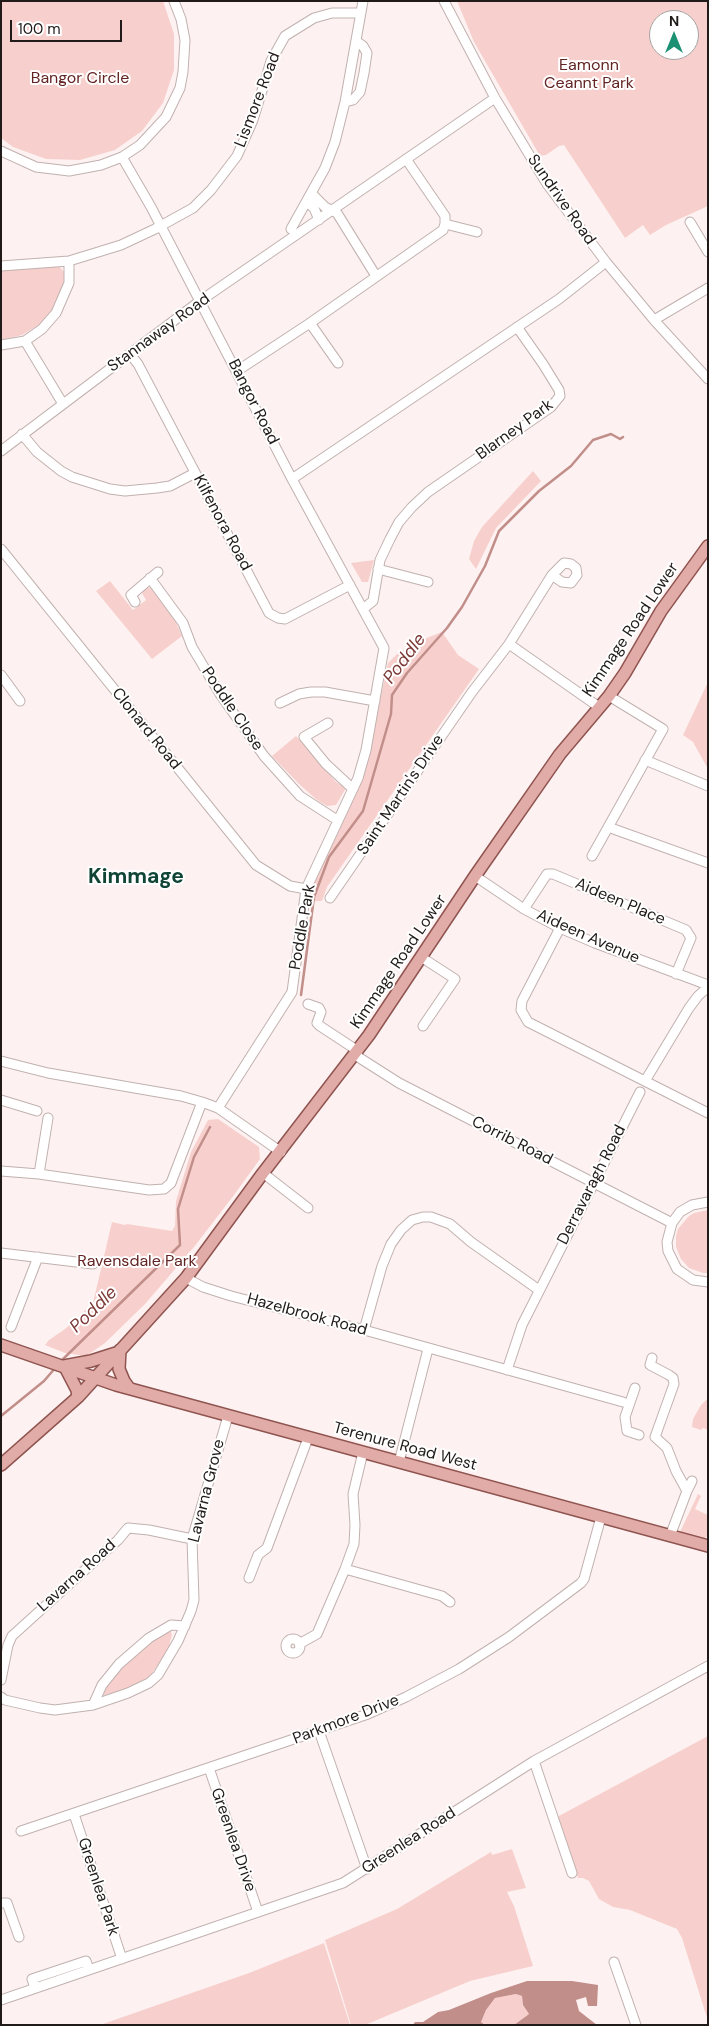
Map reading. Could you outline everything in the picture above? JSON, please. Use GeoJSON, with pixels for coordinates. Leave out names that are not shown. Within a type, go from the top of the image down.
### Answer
{"type":"FeatureCollection","features":[{"type":"Feature","properties":{"kind":"main road","name":"Kimmage Road Lower"},"geometry":{"type":"LineString","coordinates":[[1,1465],[78,1397],[186,1278],[263,1173],[357,1053],[474,876],[560,754],[609,696],[661,610],[708,546]]}},
{"type":"Feature","properties":{"kind":"main road","name":"Terenure Road West"},"geometry":{"type":"LineString","coordinates":[[1,1345],[94,1378],[129,1388],[708,1546]]}},
{"type":"Feature","properties":{"kind":"main road"},"geometry":{"type":"LineString","coordinates":[[78,1397],[77,1390],[59,1365],[91,1361],[120,1351],[119,1369],[129,1388]]}},
{"type":"Feature","properties":{"kind":"street"},"geometry":{"type":"LineString","coordinates":[[1,151],[36,167],[52,170],[79,170],[101,165],[122,157],[140,145],[156,130],[166,117],[180,88],[185,56],[185,40],[181,19],[174,1]]}},
{"type":"Feature","properties":{"kind":"street"},"geometry":{"type":"LineString","coordinates":[[290,229],[309,198],[335,142],[345,102],[363,1]]}},
{"type":"Feature","properties":{"kind":"street","name":"Sundrive Road"},"geometry":{"type":"LineString","coordinates":[[444,1],[495,98],[547,184],[606,262],[654,320],[708,379]]}},
{"type":"Feature","properties":{"kind":"street","name":"Lismore Road"},"geometry":{"type":"LineString","coordinates":[[1,266],[69,261],[121,245],[193,208],[211,190],[237,156],[253,120],[272,61],[285,36],[314,18],[332,13],[361,13]]}},
{"type":"Feature","properties":{"kind":"street"},"geometry":{"type":"LineString","coordinates":[[345,102],[353,100],[360,92],[364,74],[367,53],[363,46],[356,41]]}},
{"type":"Feature","properties":{"kind":"street","name":"Stannaway Road"},"geometry":{"type":"LineString","coordinates":[[1,451],[200,301],[495,98]]}},
{"type":"Feature","properties":{"kind":"street","name":"Bangor Road"},"geometry":{"type":"LineString","coordinates":[[122,157],[161,226],[292,479],[384,648]]}},
{"type":"Feature","properties":{"kind":"street"},"geometry":{"type":"LineString","coordinates":[[237,371],[310,323],[442,230],[446,224],[445,216],[406,159]]}},
{"type":"Feature","properties":{"kind":"street"},"geometry":{"type":"LineString","coordinates":[[309,198],[337,212],[376,276]]}},
{"type":"Feature","properties":{"kind":"street"},"geometry":{"type":"LineString","coordinates":[[309,198],[319,220]]}},
{"type":"Feature","properties":{"kind":"street"},"geometry":{"type":"LineString","coordinates":[[690,222],[706,246]]}},
{"type":"Feature","properties":{"kind":"street"},"geometry":{"type":"LineString","coordinates":[[446,224],[476,232]]}},
{"type":"Feature","properties":{"kind":"street"},"geometry":{"type":"LineString","coordinates":[[1,345],[25,341],[42,329],[56,313],[69,283],[69,261]]}},
{"type":"Feature","properties":{"kind":"street"},"geometry":{"type":"LineString","coordinates":[[292,479],[559,298],[606,262]]}},
{"type":"Feature","properties":{"kind":"street"},"geometry":{"type":"LineString","coordinates":[[654,320],[708,288]]}},
{"type":"Feature","properties":{"kind":"street"},"geometry":{"type":"LineString","coordinates":[[310,323],[338,362]]}},
{"type":"Feature","properties":{"kind":"street","name":"Blarney Park"},"geometry":{"type":"LineString","coordinates":[[378,569],[387,544],[399,522],[428,492],[550,407],[560,396],[559,390],[543,364],[517,327]]}},
{"type":"Feature","properties":{"kind":"street"},"geometry":{"type":"LineString","coordinates":[[25,341],[63,404]]}},
{"type":"Feature","properties":{"kind":"street","name":"Kilfenora Road"},"geometry":{"type":"LineString","coordinates":[[130,354],[138,364],[269,613],[278,618],[285,619],[350,585]]}},
{"type":"Feature","properties":{"kind":"street"},"geometry":{"type":"LineString","coordinates":[[22,434],[37,452],[61,471],[72,477],[110,489],[125,491],[170,486],[196,473]]}},
{"type":"Feature","properties":{"kind":"street","name":"Clonard Road"},"geometry":{"type":"LineString","coordinates":[[1,549],[256,865],[290,886],[306,889]]}},
{"type":"Feature","properties":{"kind":"street"},"geometry":{"type":"LineString","coordinates":[[363,609],[373,601],[378,569],[428,582]]}},
{"type":"Feature","properties":{"kind":"street"},"geometry":{"type":"LineString","coordinates":[[135,602],[130,595],[158,572]]}},
{"type":"Feature","properties":{"kind":"street","name":"Saint Martin's Drive"},"geometry":{"type":"LineString","coordinates":[[330,898],[472,692],[509,644],[552,575]]}},
{"type":"Feature","properties":{"kind":"street","name":"Poddle Close"},"geometry":{"type":"LineString","coordinates":[[150,578],[183,623],[192,647],[220,694],[264,756],[300,796],[337,820]]}},
{"type":"Feature","properties":{"kind":"street"},"geometry":{"type":"LineString","coordinates":[[509,644],[599,707]]}},
{"type":"Feature","properties":{"kind":"street","name":"Poddle Park"},"geometry":{"type":"LineString","coordinates":[[218,1108],[292,992],[306,889],[353,789],[366,750],[384,648]]}},
{"type":"Feature","properties":{"kind":"street"},"geometry":{"type":"LineString","coordinates":[[1,675],[20,701]]}},
{"type":"Feature","properties":{"kind":"street"},"geometry":{"type":"LineString","coordinates":[[280,703],[292,702],[311,692],[325,692],[375,701]]}},
{"type":"Feature","properties":{"kind":"street"},"geometry":{"type":"LineString","coordinates":[[592,856],[663,729],[609,696]]}},
{"type":"Feature","properties":{"kind":"street"},"geometry":{"type":"LineString","coordinates":[[328,723],[304,736],[326,764],[353,789]]}},
{"type":"Feature","properties":{"kind":"street"},"geometry":{"type":"LineString","coordinates":[[645,760],[708,786]]}},
{"type":"Feature","properties":{"kind":"street"},"geometry":{"type":"LineString","coordinates":[[608,827],[708,863]]}},
{"type":"Feature","properties":{"kind":"street","name":"Aideen Place"},"geometry":{"type":"LineString","coordinates":[[524,908],[547,874],[553,874],[686,930],[691,938],[676,974]]}},
{"type":"Feature","properties":{"kind":"street","name":"Aideen Avenue"},"geometry":{"type":"LineString","coordinates":[[474,876],[524,908],[560,928],[708,986]]}},
{"type":"Feature","properties":{"kind":"street"},"geometry":{"type":"LineString","coordinates":[[560,928],[522,1000],[522,1010],[528,1022],[708,1113]]}},
{"type":"Feature","properties":{"kind":"street"},"geometry":{"type":"LineString","coordinates":[[421,957],[455,979],[422,1026]]}},
{"type":"Feature","properties":{"kind":"street"},"geometry":{"type":"LineString","coordinates":[[645,1080],[689,1008],[708,986]]}},
{"type":"Feature","properties":{"kind":"street","name":"Corrib Road"},"geometry":{"type":"LineString","coordinates":[[308,1004],[319,1008],[321,1012],[318,1023],[320,1026],[399,1083],[672,1223]]}},
{"type":"Feature","properties":{"kind":"street"},"geometry":{"type":"LineString","coordinates":[[1,1060],[48,1073],[181,1096],[202,1102],[218,1108],[281,1152]]}},
{"type":"Feature","properties":{"kind":"street","name":"Derravaragh Road"},"geometry":{"type":"LineString","coordinates":[[507,1370],[522,1324],[640,1092]]}},
{"type":"Feature","properties":{"kind":"street"},"geometry":{"type":"LineString","coordinates":[[1,1100],[37,1111]]}},
{"type":"Feature","properties":{"kind":"street"},"geometry":{"type":"LineString","coordinates":[[1,1171],[39,1174],[149,1190],[164,1188],[171,1183],[202,1102]]}},
{"type":"Feature","properties":{"kind":"street"},"geometry":{"type":"LineString","coordinates":[[39,1174],[48,1118]]}},
{"type":"Feature","properties":{"kind":"street"},"geometry":{"type":"LineString","coordinates":[[263,1173],[308,1208]]}},
{"type":"Feature","properties":{"kind":"street"},"geometry":{"type":"LineString","coordinates":[[708,1202],[692,1205],[680,1212],[672,1223],[667,1242],[671,1260],[684,1275],[693,1280],[708,1282]]}},
{"type":"Feature","properties":{"kind":"street"},"geometry":{"type":"LineString","coordinates":[[364,1330],[382,1266],[392,1244],[401,1230],[412,1220],[423,1217],[431,1217],[450,1224],[471,1242],[539,1290]]}},
{"type":"Feature","properties":{"kind":"street"},"geometry":{"type":"LineString","coordinates":[[1,1254],[93,1264]]}},
{"type":"Feature","properties":{"kind":"street"},"geometry":{"type":"LineString","coordinates":[[11,1326],[38,1257]]}},
{"type":"Feature","properties":{"kind":"street","name":"Hazelbrook Road"},"geometry":{"type":"LineString","coordinates":[[186,1278],[203,1287],[230,1296],[364,1330],[623,1402]]}},
{"type":"Feature","properties":{"kind":"street"},"geometry":{"type":"LineString","coordinates":[[399,1462],[428,1349]]}},
{"type":"Feature","properties":{"kind":"street"},"geometry":{"type":"LineString","coordinates":[[652,1358],[650,1365],[673,1378],[674,1384],[655,1436],[667,1448],[686,1491]]}},
{"type":"Feature","properties":{"kind":"street"},"geometry":{"type":"LineString","coordinates":[[635,1388],[625,1417],[628,1431],[639,1435]]}},
{"type":"Feature","properties":{"kind":"street","name":"Lavarna Grove"},"geometry":{"type":"LineString","coordinates":[[1,1696],[5,1700],[55,1710],[93,1705],[128,1693],[149,1683],[158,1675],[185,1626],[194,1600],[192,1539],[228,1416]]}},
{"type":"Feature","properties":{"kind":"street"},"geometry":{"type":"LineString","coordinates":[[248,1578],[258,1555],[267,1548],[308,1438]]}},
{"type":"Feature","properties":{"kind":"street"},"geometry":{"type":"LineString","coordinates":[[299,1644],[317,1634],[354,1544],[353,1494],[362,1452]]}},
{"type":"Feature","properties":{"kind":"street"},"geometry":{"type":"LineString","coordinates":[[670,1536],[686,1491],[692,1481]]}},
{"type":"Feature","properties":{"kind":"street","name":"Parkmore Drive"},"geometry":{"type":"LineString","coordinates":[[21,1831],[368,1714],[406,1697],[459,1669],[510,1637],[584,1579],[601,1517]]}},
{"type":"Feature","properties":{"kind":"street","name":"Lavarna Road"},"geometry":{"type":"LineString","coordinates":[[1,1680],[8,1645],[12,1636],[118,1540],[128,1528],[159,1531],[192,1539]]}},
{"type":"Feature","properties":{"kind":"street"},"geometry":{"type":"LineString","coordinates":[[345,1569],[442,1596],[450,1602]]}},
{"type":"Feature","properties":{"kind":"street"},"geometry":{"type":"LineString","coordinates":[[93,1705],[102,1685],[119,1664],[149,1638],[171,1625],[185,1626]]}},
{"type":"Feature","properties":{"kind":"street","name":"Greenlea Road"},"geometry":{"type":"LineString","coordinates":[[1,2000],[343,1883],[534,1761],[708,1666]]}},
{"type":"Feature","properties":{"kind":"street"},"geometry":{"type":"LineString","coordinates":[[319,1731],[367,1868]]}},
{"type":"Feature","properties":{"kind":"street"},"geometry":{"type":"LineString","coordinates":[[534,1761],[572,1873]]}},
{"type":"Feature","properties":{"kind":"street","name":"Greenlea Drive"},"geometry":{"type":"LineString","coordinates":[[209,1768],[258,1912]]}},
{"type":"Feature","properties":{"kind":"street","name":"Greenlea Park"},"geometry":{"type":"LineString","coordinates":[[74,1814],[122,1959]]}},
{"type":"Feature","properties":{"kind":"street"},"geometry":{"type":"LineString","coordinates":[[1,1903],[7,1903],[19,1937]]}},
{"type":"Feature","properties":{"kind":"street"},"geometry":{"type":"LineString","coordinates":[[614,1962],[636,2025]]}},
{"type":"Feature","properties":{"kind":"green space","name":"Bangor Circle"},"geometry":{"type":"Polygon","coordinates":[[[1,1],[163,1],[174,34],[174,70],[163,103],[142,131],[115,150],[80,160],[46,159],[13,147],[1,138],[1,1]]]}},
{"type":"Feature","properties":{"kind":"green space","name":"Eamonn Ceannt Park"},"geometry":{"type":"Polygon","coordinates":[[[457,1],[708,1],[708,206],[666,225],[650,235],[643,225],[625,238],[564,145],[559,146],[546,155],[540,156],[474,42],[457,1]]]}},
{"type":"Feature","properties":{"kind":"green space"},"geometry":{"type":"Polygon","coordinates":[[[58,265],[65,273],[66,283],[47,320],[22,335],[1,340],[1,269],[58,265]]]}},
{"type":"Feature","properties":{"kind":"green space"},"geometry":{"type":"Polygon","coordinates":[[[533,471],[541,481],[496,528],[476,569],[469,559],[474,541],[482,527],[533,471]]]}},
{"type":"Feature","properties":{"kind":"green space"},"geometry":{"type":"Polygon","coordinates":[[[374,560],[368,582],[362,582],[351,563],[374,560]]]}},
{"type":"Feature","properties":{"kind":"green space"},"geometry":{"type":"Polygon","coordinates":[[[110,581],[133,610],[146,600],[142,593],[145,587],[151,588],[173,616],[182,636],[152,659],[96,591],[110,581]]]}},
{"type":"Feature","properties":{"kind":"green space"},"geometry":{"type":"Polygon","coordinates":[[[442,632],[458,655],[479,669],[327,887],[322,901],[312,901],[314,872],[323,850],[359,788],[366,767],[388,663],[397,654],[424,639],[442,632]]]}},
{"type":"Feature","properties":{"kind":"green space"},"geometry":{"type":"Polygon","coordinates":[[[708,682],[708,769],[693,742],[683,735],[708,682]]]}},
{"type":"Feature","properties":{"kind":"green space"},"geometry":{"type":"Polygon","coordinates":[[[296,736],[336,782],[346,788],[336,805],[327,806],[317,800],[272,756],[296,736]]]}},
{"type":"Feature","properties":{"kind":"green space","name":"Ravensdale Park"},"geometry":{"type":"Polygon","coordinates":[[[218,1119],[259,1147],[260,1159],[234,1195],[194,1247],[145,1304],[105,1343],[86,1356],[65,1353],[45,1345],[93,1303],[112,1222],[172,1231],[175,1226],[176,1201],[191,1152],[208,1120],[218,1119]]]}},
{"type":"Feature","properties":{"kind":"green space"},"geometry":{"type":"Polygon","coordinates":[[[708,1210],[708,1273],[703,1273],[689,1268],[681,1259],[676,1247],[676,1236],[678,1229],[688,1217],[694,1213],[708,1210]]]}},
{"type":"Feature","properties":{"kind":"green space"},"geometry":{"type":"Polygon","coordinates":[[[708,1398],[708,1430],[692,1427],[693,1419],[701,1405],[708,1398]]]}},
{"type":"Feature","properties":{"kind":"green space"},"geometry":{"type":"Polygon","coordinates":[[[698,1494],[701,1496],[695,1509],[708,1515],[708,1536],[703,1539],[680,1532],[698,1494]]]}},
{"type":"Feature","properties":{"kind":"green space"},"geometry":{"type":"Polygon","coordinates":[[[171,1632],[172,1635],[168,1650],[150,1676],[125,1690],[104,1695],[103,1690],[122,1667],[152,1639],[171,1632]]]}},
{"type":"Feature","properties":{"kind":"green space"},"geometry":{"type":"Polygon","coordinates":[[[708,1736],[708,2021],[682,1938],[677,1929],[630,1910],[613,1907],[599,1899],[589,1881],[578,1878],[557,1817],[708,1736]]]}},
{"type":"Feature","properties":{"kind":"green space"},"geometry":{"type":"Polygon","coordinates":[[[512,1849],[526,1888],[507,1892],[514,1906],[533,1966],[470,1981],[365,2025],[351,2025],[325,1940],[397,1909],[491,1852],[492,1855],[512,1849]]]}},
{"type":"Feature","properties":{"kind":"green space"},"geometry":{"type":"Polygon","coordinates":[[[324,1943],[350,2025],[100,2025],[249,1973],[324,1943]]]}},
{"type":"Feature","properties":{"kind":"green space"},"geometry":{"type":"Polygon","coordinates":[[[516,1994],[522,1996],[523,2005],[529,2014],[514,2025],[485,2025],[481,2022],[486,2010],[495,1998],[516,1994]]]}},
{"type":"Feature","properties":{"kind":"shaded area"},"geometry":{"type":"Polygon","coordinates":[[[527,1981],[572,1981],[598,1985],[597,2006],[588,2006],[586,1997],[576,2000],[579,2011],[597,2025],[514,2025],[529,2014],[523,2005],[522,1996],[516,1994],[495,1998],[486,2010],[481,2022],[485,2025],[413,2025],[415,2022],[423,2022],[438,2012],[449,2010],[527,1981]]]}},
{"type":"Feature","properties":{"kind":"waterway","name":"Poddle"},"geometry":{"type":"LineString","coordinates":[[301,995],[314,897],[329,857],[363,811],[391,714],[392,695],[407,673],[447,628],[462,607],[485,566],[499,531],[539,491],[571,466],[593,440],[611,434],[620,439],[623,437]]}},
{"type":"Feature","properties":{"kind":"waterway","name":"Poddle"},"geometry":{"type":"LineString","coordinates":[[61,1361],[180,1245],[178,1209],[194,1157],[210,1127]]}},
{"type":"Feature","properties":{"kind":"waterway","name":"Poddle"},"geometry":{"type":"LineString","coordinates":[[1,1416],[44,1381],[56,1367]]}},
{"type":"Feature","properties":{"kind":"district","name":"Kimmage"},"geometry":{"type":"Point","coordinates":[136,877]}}]}
